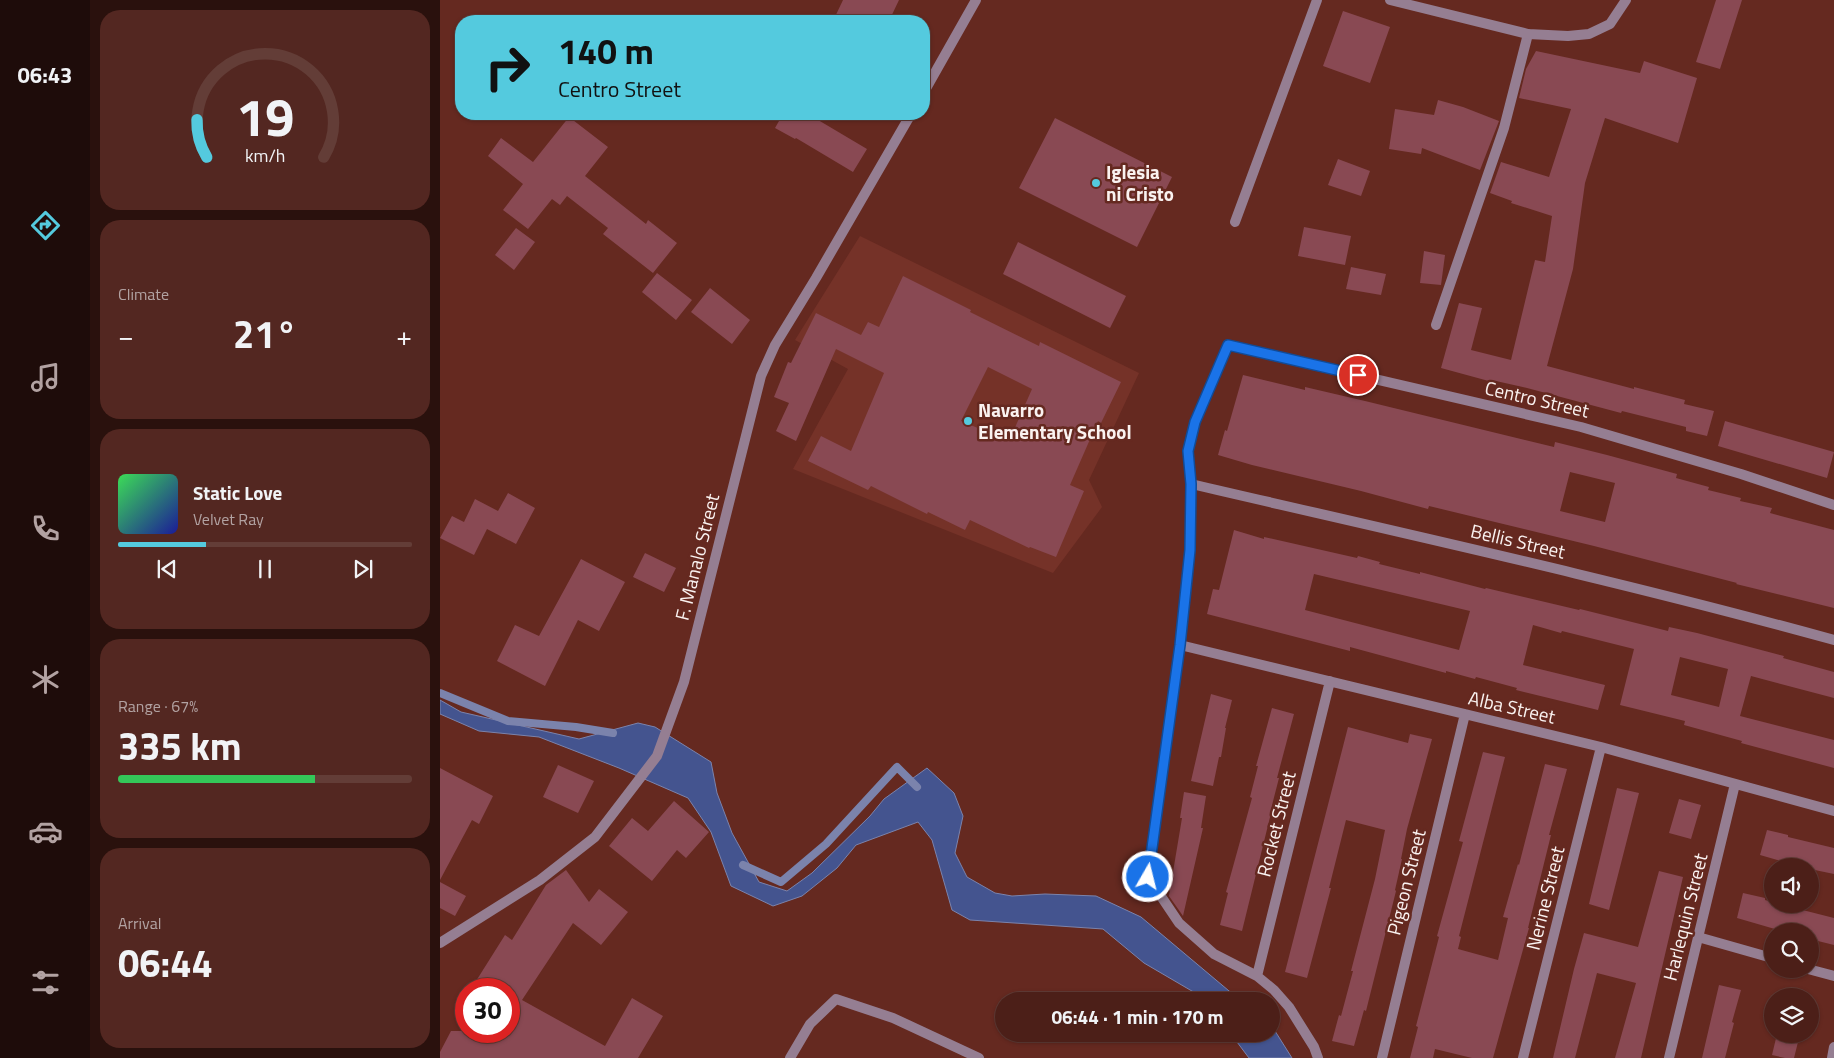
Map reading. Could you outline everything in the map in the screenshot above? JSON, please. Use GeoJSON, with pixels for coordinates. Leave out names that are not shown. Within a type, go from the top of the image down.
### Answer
{"type":"FeatureCollection","features":[{"type":"Feature","properties":{"kind":"street"},"geometry":{"type":"LineString","coordinates":[[930,81],[975,0]]}},
{"type":"Feature","properties":{"kind":"street"},"geometry":{"type":"LineString","coordinates":[[1235,222],[1317,0]]}},
{"type":"Feature","properties":{"kind":"street"},"geometry":{"type":"LineString","coordinates":[[1390,0],[1528,34],[1568,36],[1589,34],[1610,24],[1626,0]]}},
{"type":"Feature","properties":{"kind":"street"},"geometry":{"type":"LineString","coordinates":[[1436,325],[1504,128],[1528,34]]}},
{"type":"Feature","properties":{"kind":"street","name":"F. Manalo Street"},"geometry":{"type":"LineString","coordinates":[[440,943],[540,880],[596,837],[657,756],[686,673],[761,376],[775,345],[908,120]]}},
{"type":"Feature","properties":{"kind":"street","name":"Centro Street"},"geometry":{"type":"LineString","coordinates":[[1191,484],[1188,451],[1195,422],[1228,345],[1581,427],[1741,474],[1834,505]]}},
{"type":"Feature","properties":{"kind":"street"},"geometry":{"type":"LineString","coordinates":[[1191,484],[1190,550],[1180,645],[1148,877],[1179,923],[1214,954],[1257,976],[1274,990],[1289,1006],[1314,1047],[1318,1058]]}},
{"type":"Feature","properties":{"kind":"street","name":"Bellis Street"},"geometry":{"type":"LineString","coordinates":[[1191,484],[1632,586],[1709,605],[1834,640]]}},
{"type":"Feature","properties":{"kind":"street","name":"Alba Street"},"geometry":{"type":"LineString","coordinates":[[1180,645],[1601,747],[1834,811]]}},
{"type":"Feature","properties":{"kind":"street","name":"Rocket Street"},"geometry":{"type":"LineString","coordinates":[[1257,976],[1330,681]]}},
{"type":"Feature","properties":{"kind":"street","name":"Pigeon Street"},"geometry":{"type":"LineString","coordinates":[[1382,1058],[1465,714]]}},
{"type":"Feature","properties":{"kind":"street","name":"Nerine Street"},"geometry":{"type":"LineString","coordinates":[[1523,1058],[1601,747]]}},
{"type":"Feature","properties":{"kind":"street","name":"Harlequin Street"},"geometry":{"type":"LineString","coordinates":[[1669,1058],[1735,784]]}},
{"type":"Feature","properties":{"kind":"street"},"geometry":{"type":"LineString","coordinates":[[1698,937],[1764,956]]}},
{"type":"Feature","properties":{"kind":"street"},"geometry":{"type":"LineString","coordinates":[[1819,972],[1834,976]]}},
{"type":"Feature","properties":{"kind":"street"},"geometry":{"type":"LineString","coordinates":[[790,1058],[810,1024],[836,999],[893,1018],[979,1058]]}},
{"type":"Feature","properties":{"kind":"street"},"geometry":{"type":"LineString","coordinates":[[1832,1058],[1834,1047]]}},
{"type":"Feature","properties":{"kind":"shaded area","name":"Navarro Elementary School"},"geometry":{"type":"Polygon","coordinates":[[[860,236],[1139,373],[1089,480],[1102,507],[1053,573],[793,469],[848,369],[795,340],[860,236]]]}},
{"type":"Feature","properties":{"kind":"water"},"geometry":{"type":"Polygon","coordinates":[[[440,700],[461,712],[579,739],[638,723],[655,727],[711,762],[717,793],[732,833],[759,882],[787,891],[812,873],[870,816],[884,799],[927,768],[954,793],[963,816],[955,853],[967,877],[995,893],[1012,896],[1045,894],[1096,896],[1141,917],[1230,992],[1194,992],[1144,963],[1103,929],[970,920],[952,910],[932,840],[918,822],[856,845],[837,868],[802,896],[773,906],[731,886],[711,832],[688,798],[619,768],[539,737],[479,731],[440,714],[440,700]]]}},
{"type":"Feature","properties":{"kind":"water"},"geometry":{"type":"Polygon","coordinates":[[[1280,1039],[1292,1058],[1249,1058],[1237,1042],[1280,1042],[1280,1039]]]}},
{"type":"Feature","properties":{"kind":"building"},"geometry":{"type":"Polygon","coordinates":[[[843,0],[899,0],[892,15],[836,15],[843,0]]]}},
{"type":"Feature","properties":{"kind":"building"},"geometry":{"type":"Polygon","coordinates":[[[1716,0],[1742,0],[1720,69],[1696,62],[1716,0]]]}},
{"type":"Feature","properties":{"kind":"building"},"geometry":{"type":"Polygon","coordinates":[[[1343,11],[1390,27],[1370,83],[1323,66],[1343,11]]]}},
{"type":"Feature","properties":{"kind":"building"},"geometry":{"type":"Polygon","coordinates":[[[1536,51],[1640,73],[1644,61],[1697,78],[1678,143],[1605,118],[1585,183],[1573,269],[1547,366],[1634,389],[1634,387],[1685,400],[1684,404],[1714,411],[1707,436],[1686,431],[1686,427],[1622,411],[1621,413],[1527,388],[1496,381],[1496,383],[1441,368],[1459,303],[1482,308],[1471,350],[1511,360],[1535,260],[1545,262],[1552,216],[1511,203],[1512,201],[1490,193],[1501,162],[1549,177],[1571,109],[1519,98],[1526,69],[1536,51]]]}},
{"type":"Feature","properties":{"kind":"building"},"geometry":{"type":"Polygon","coordinates":[[[1438,100],[1463,107],[1499,121],[1480,170],[1422,148],[1421,154],[1389,149],[1395,109],[1434,115],[1438,100]]]}},
{"type":"Feature","properties":{"kind":"building","name":"Iglesia ni Cristo"},"geometry":{"type":"Polygon","coordinates":[[[1055,118],[1172,177],[1137,247],[1019,188],[1055,118]]]}},
{"type":"Feature","properties":{"kind":"building"},"geometry":{"type":"Polygon","coordinates":[[[567,120],[573,120],[608,147],[585,176],[646,224],[648,220],[677,243],[653,273],[603,234],[608,228],[567,196],[560,205],[552,199],[528,229],[503,210],[523,184],[488,156],[501,138],[533,162],[567,120]]]}},
{"type":"Feature","properties":{"kind":"building"},"geometry":{"type":"Polygon","coordinates":[[[780,120],[818,120],[867,149],[853,172],[796,138],[775,128],[780,120]]]}},
{"type":"Feature","properties":{"kind":"building"},"geometry":{"type":"Polygon","coordinates":[[[1338,159],[1370,171],[1361,196],[1328,185],[1338,159]]]}},
{"type":"Feature","properties":{"kind":"building"},"geometry":{"type":"Polygon","coordinates":[[[1304,227],[1351,236],[1345,265],[1298,256],[1304,227]]]}},
{"type":"Feature","properties":{"kind":"building"},"geometry":{"type":"Polygon","coordinates":[[[516,228],[535,242],[514,270],[495,255],[516,228]]]}},
{"type":"Feature","properties":{"kind":"building"},"geometry":{"type":"Polygon","coordinates":[[[1018,242],[1126,296],[1110,328],[1003,274],[1018,242]]]}},
{"type":"Feature","properties":{"kind":"building"},"geometry":{"type":"Polygon","coordinates":[[[1424,251],[1445,255],[1441,285],[1420,283],[1424,251]]]}},
{"type":"Feature","properties":{"kind":"building"},"geometry":{"type":"Polygon","coordinates":[[[1351,267],[1386,274],[1381,295],[1346,289],[1351,267]]]}},
{"type":"Feature","properties":{"kind":"building"},"geometry":{"type":"Polygon","coordinates":[[[657,273],[692,300],[676,320],[642,292],[657,273]]]}},
{"type":"Feature","properties":{"kind":"building","name":"Navarro Elementary School"},"geometry":{"type":"Polygon","coordinates":[[[903,276],[1039,346],[1040,342],[1121,382],[1101,423],[1098,421],[1070,485],[1084,491],[1056,557],[1029,548],[970,520],[965,530],[928,512],[927,514],[871,486],[868,490],[808,461],[821,436],[851,451],[884,373],[836,349],[796,441],[776,431],[789,403],[774,397],[788,362],[791,363],[816,313],[861,335],[868,322],[879,327],[903,276]],[[988,367],[961,421],[1009,441],[1032,389],[988,367]]]}},
{"type":"Feature","properties":{"kind":"building"},"geometry":{"type":"Polygon","coordinates":[[[710,288],[750,320],[732,344],[691,312],[710,288]]]}},
{"type":"Feature","properties":{"kind":"building"},"geometry":{"type":"Polygon","coordinates":[[[1243,375],[1305,390],[1305,387],[1554,447],[1555,442],[1677,474],[1676,478],[1709,487],[1708,490],[1741,498],[1740,501],[1772,508],[1770,513],[1834,530],[1834,608],[1594,546],[1429,506],[1428,509],[1252,465],[1218,455],[1225,430],[1227,431],[1243,375]],[[1570,472],[1560,511],[1605,522],[1615,483],[1570,472]]]}},
{"type":"Feature","properties":{"kind":"building"},"geometry":{"type":"Polygon","coordinates":[[[1725,421],[1834,452],[1827,478],[1718,446],[1725,421]]]}},
{"type":"Feature","properties":{"kind":"building"},"geometry":{"type":"Polygon","coordinates":[[[508,493],[535,508],[516,544],[487,529],[474,555],[440,538],[452,516],[464,522],[475,499],[498,511],[508,493]]]}},
{"type":"Feature","properties":{"kind":"building"},"geometry":{"type":"Polygon","coordinates":[[[1234,530],[1264,539],[1264,537],[1357,558],[1358,556],[1380,562],[1379,564],[1420,574],[1420,572],[1668,631],[1669,627],[1697,633],[1784,656],[1783,658],[1834,672],[1834,698],[1751,676],[1740,716],[1834,740],[1834,768],[1741,743],[1742,741],[1684,725],[1685,721],[1620,705],[1634,649],[1533,625],[1523,665],[1605,685],[1598,710],[1516,690],[1517,688],[1476,677],[1475,679],[1446,671],[1446,673],[1350,647],[1350,651],[1207,614],[1213,589],[1219,590],[1234,530]],[[1314,574],[1305,610],[1459,650],[1470,611],[1314,574]],[[1680,657],[1671,695],[1719,707],[1728,669],[1680,657]]]}},
{"type":"Feature","properties":{"kind":"building"},"geometry":{"type":"Polygon","coordinates":[[[645,553],[676,568],[664,592],[633,577],[645,553]]]}},
{"type":"Feature","properties":{"kind":"building"},"geometry":{"type":"Polygon","coordinates":[[[581,559],[625,582],[599,631],[578,620],[545,686],[497,661],[515,625],[539,636],[581,559]]]}},
{"type":"Feature","properties":{"kind":"building"},"geometry":{"type":"Polygon","coordinates":[[[1211,694],[1232,700],[1225,728],[1221,757],[1219,757],[1213,786],[1191,781],[1211,694]]]}},
{"type":"Feature","properties":{"kind":"building"},"geometry":{"type":"Polygon","coordinates":[[[1272,708],[1294,714],[1277,778],[1279,778],[1272,809],[1242,931],[1220,925],[1228,893],[1226,892],[1252,798],[1250,797],[1258,766],[1256,766],[1272,708]]]}},
{"type":"Feature","properties":{"kind":"building"},"geometry":{"type":"Polygon","coordinates":[[[1348,727],[1408,743],[1410,734],[1432,739],[1407,829],[1396,891],[1366,1011],[1364,1010],[1354,1046],[1332,1041],[1353,971],[1351,971],[1375,879],[1385,830],[1346,820],[1329,888],[1331,888],[1307,978],[1285,972],[1348,727]]]}},
{"type":"Feature","properties":{"kind":"building"},"geometry":{"type":"Polygon","coordinates":[[[1483,752],[1505,757],[1459,936],[1461,937],[1458,949],[1498,960],[1508,918],[1503,917],[1519,865],[1545,764],[1567,769],[1549,835],[1551,835],[1529,928],[1493,1058],[1472,1058],[1435,1049],[1433,1058],[1410,1058],[1418,1027],[1416,1026],[1439,937],[1437,936],[1463,842],[1459,841],[1483,752]]]}},
{"type":"Feature","properties":{"kind":"building"},"geometry":{"type":"Polygon","coordinates":[[[558,765],[594,781],[578,813],[543,797],[558,765]]]}},
{"type":"Feature","properties":{"kind":"building"},"geometry":{"type":"Polygon","coordinates":[[[440,768],[493,796],[479,824],[472,820],[440,880],[440,768]]]}},
{"type":"Feature","properties":{"kind":"building"},"geometry":{"type":"Polygon","coordinates":[[[1617,788],[1639,793],[1609,910],[1589,904],[1617,788]]]}},
{"type":"Feature","properties":{"kind":"building"},"geometry":{"type":"Polygon","coordinates":[[[1184,792],[1206,796],[1201,828],[1203,828],[1183,916],[1169,896],[1182,818],[1180,818],[1184,792]]]}},
{"type":"Feature","properties":{"kind":"building"},"geometry":{"type":"Polygon","coordinates":[[[1679,799],[1701,805],[1691,839],[1669,833],[1679,799]]]}},
{"type":"Feature","properties":{"kind":"building"},"geometry":{"type":"Polygon","coordinates":[[[674,801],[709,832],[686,858],[677,850],[652,881],[609,846],[632,818],[648,831],[674,801]]]}},
{"type":"Feature","properties":{"kind":"building"},"geometry":{"type":"Polygon","coordinates":[[[1767,830],[1788,835],[1788,837],[1834,848],[1834,874],[1819,871],[1819,858],[1771,858],[1760,855],[1767,830]]]}},
{"type":"Feature","properties":{"kind":"building"},"geometry":{"type":"Polygon","coordinates":[[[566,870],[589,902],[599,889],[628,912],[601,945],[573,923],[522,1000],[605,1046],[632,998],[663,1016],[638,1058],[440,1058],[440,1052],[451,1031],[455,1031],[455,1043],[520,1043],[520,978],[478,978],[505,935],[512,940],[546,885],[566,870]]]}},
{"type":"Feature","properties":{"kind":"building"},"geometry":{"type":"Polygon","coordinates":[[[1659,871],[1683,877],[1641,1058],[1615,1058],[1636,983],[1597,973],[1575,1058],[1553,1058],[1584,933],[1638,947],[1659,871]]]}},
{"type":"Feature","properties":{"kind":"building"},"geometry":{"type":"Polygon","coordinates":[[[440,882],[466,896],[455,916],[440,908],[440,882]]]}},
{"type":"Feature","properties":{"kind":"building"},"geometry":{"type":"Polygon","coordinates":[[[1743,893],[1764,898],[1764,913],[1814,913],[1834,918],[1834,945],[1819,941],[1819,923],[1764,923],[1764,926],[1737,918],[1743,893]]]}},
{"type":"Feature","properties":{"kind":"building"},"geometry":{"type":"Polygon","coordinates":[[[1719,985],[1741,990],[1732,1022],[1734,1023],[1725,1058],[1702,1058],[1719,985]]]}},
{"type":"Feature","properties":{"kind":"building"},"geometry":{"type":"Polygon","coordinates":[[[1775,1043],[1798,1043],[1794,1058],[1772,1055],[1775,1043]]]}},
{"type":"Feature","properties":{"kind":"waterway"},"geometry":{"type":"LineString","coordinates":[[440,693],[508,721],[576,727],[613,733]]}},
{"type":"Feature","properties":{"kind":"waterway"},"geometry":{"type":"LineString","coordinates":[[743,865],[781,882],[826,844],[897,767],[917,787]]}},
{"type":"Feature","properties":{"kind":"place","name":"Iglesia ni Cristo"},"geometry":{"type":"Point","coordinates":[1096,183]}},
{"type":"Feature","properties":{"kind":"place","name":"Navarro Elementary School"},"geometry":{"type":"Point","coordinates":[968,421]}},
{"type":"Feature","properties":{"kind":"route"},"geometry":{"type":"LineString","coordinates":[[1148,877],[1180,645],[1190,550],[1191,484],[1188,451],[1195,422],[1228,345],[1358,375]]}}]}
